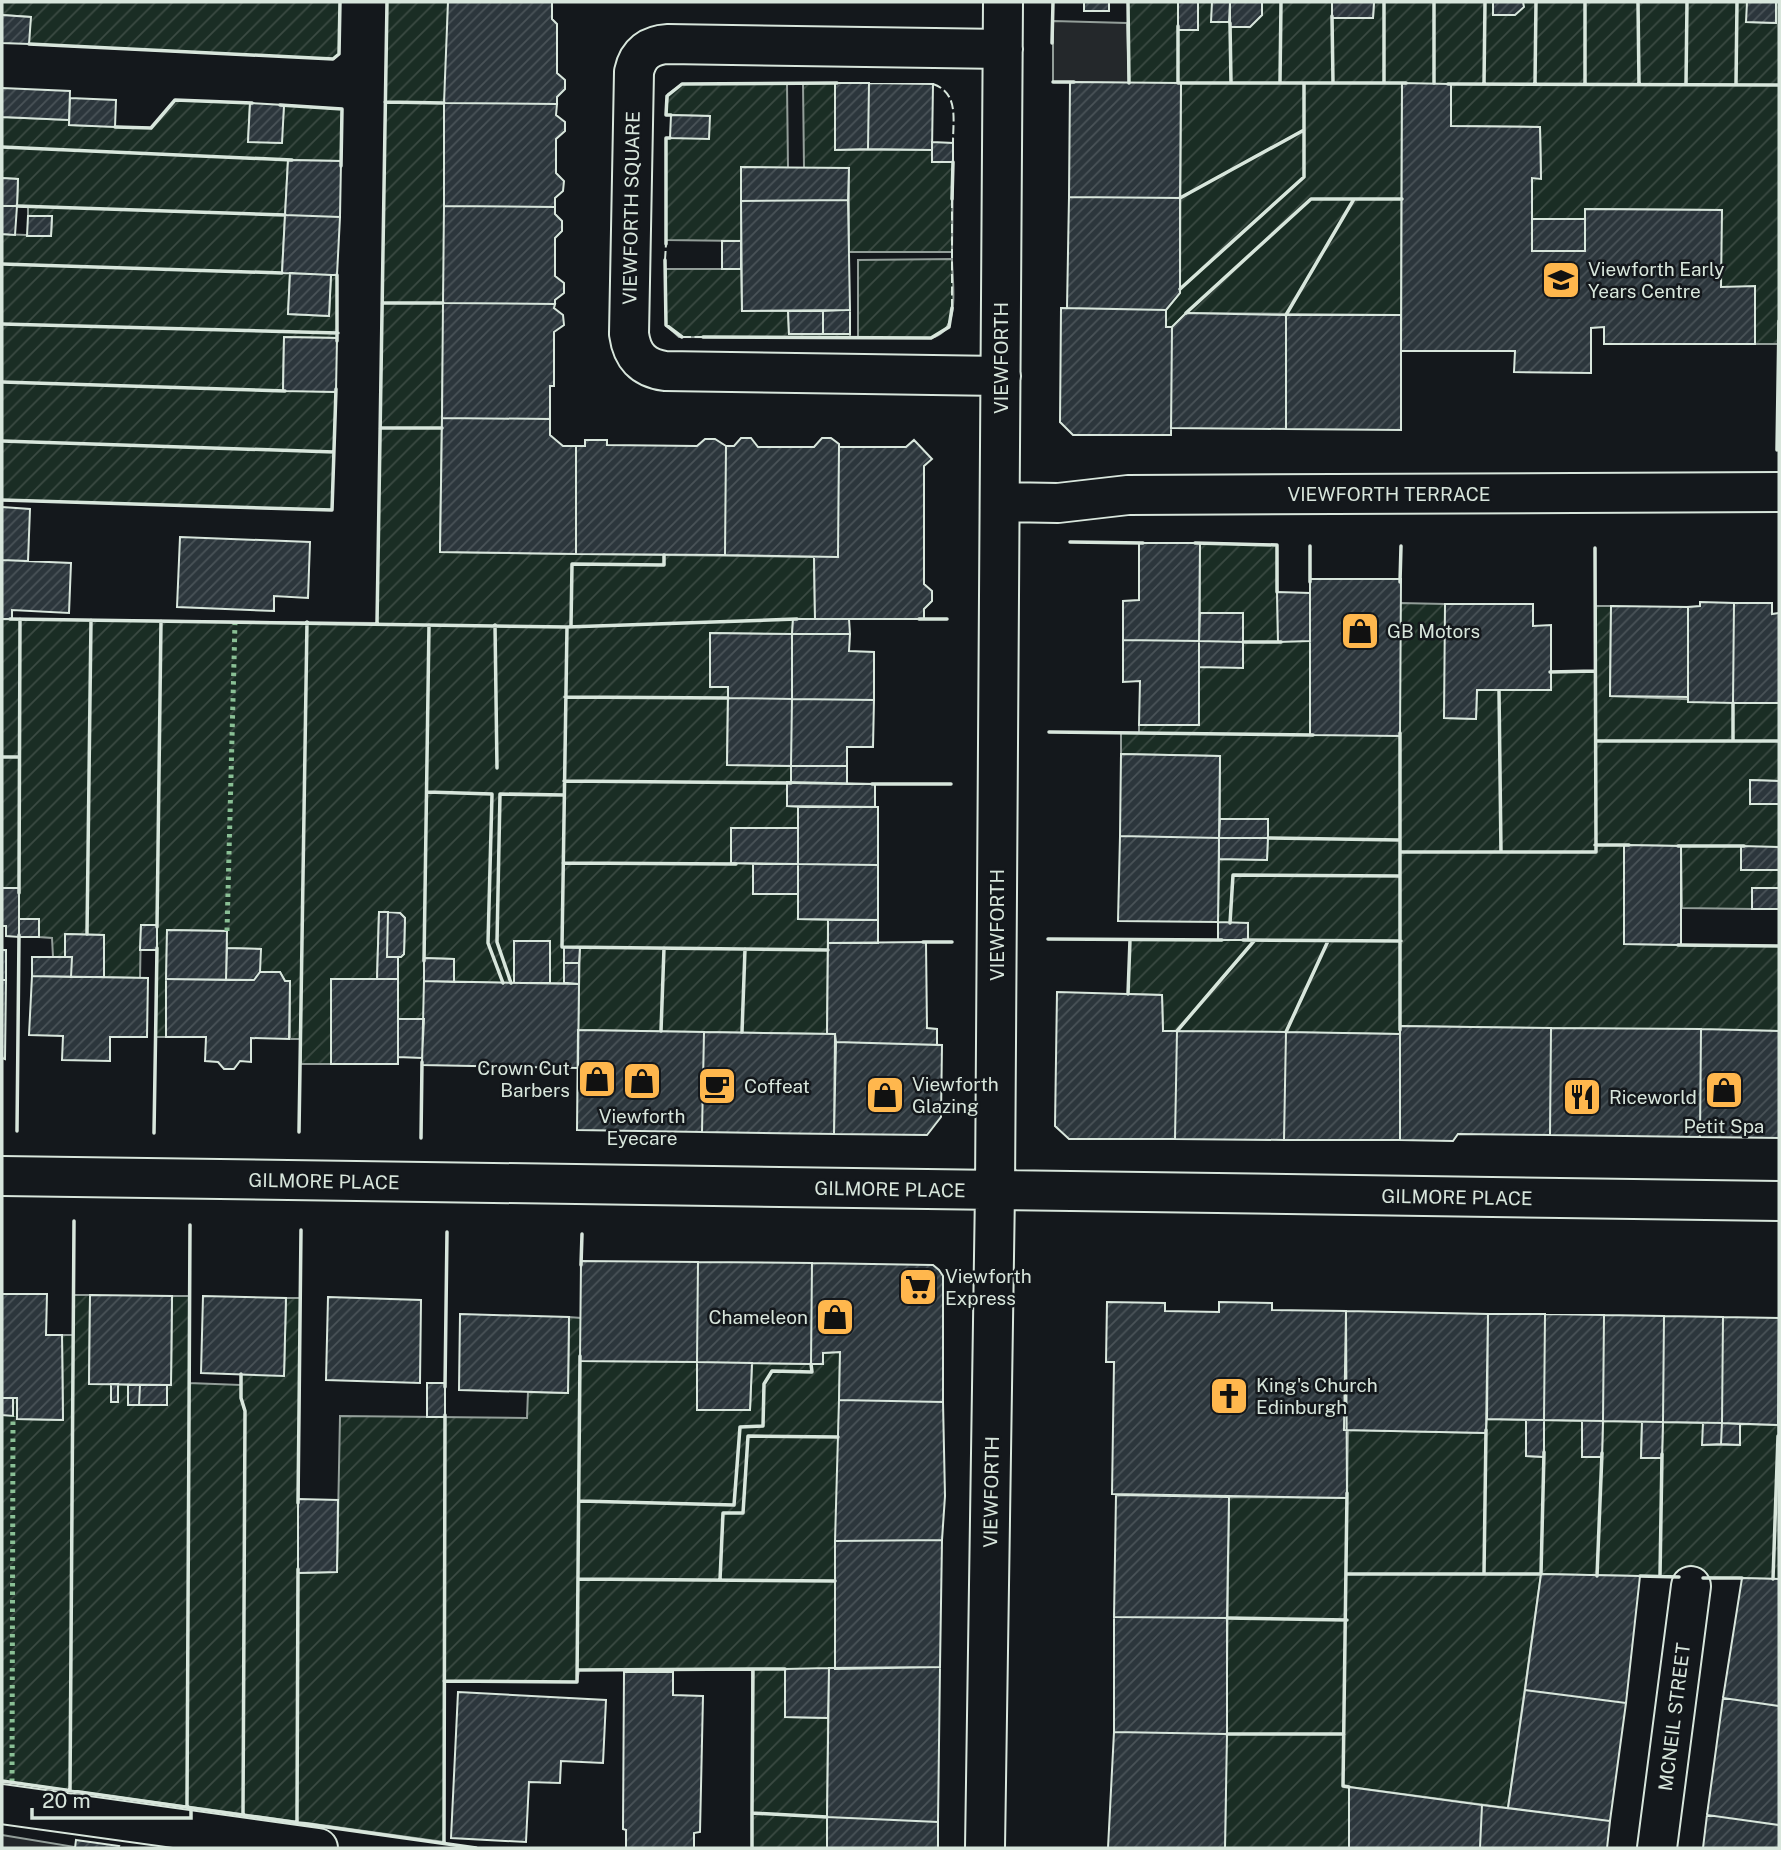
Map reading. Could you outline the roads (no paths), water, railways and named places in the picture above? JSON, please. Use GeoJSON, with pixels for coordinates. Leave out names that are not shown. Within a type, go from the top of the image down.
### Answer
{"type":"FeatureCollection","features":[{"type":"Feature","properties":{"kind":"street","name":"VIEWFORTH"},"geometry":{"type":"LineString","coordinates":[[985,1848],[995,1191],[1003,2]]}},
{"type":"Feature","properties":{"kind":"street","name":"VIEWFORTH SQUARE"},"geometry":{"type":"LineString","coordinates":[[1001,376],[665,371],[642,363],[632,350],[629,334],[634,72],[638,59],[646,50],[668,44],[1003,48]]}},
{"type":"Feature","properties":{"kind":"street","name":"VIEWFORTH TERRACE"},"geometry":{"type":"LineString","coordinates":[[1000,502],[1058,503],[1128,495],[1779,492]]}},
{"type":"Feature","properties":{"kind":"street","name":"GILMORE PLACE"},"geometry":{"type":"LineString","coordinates":[[2,1176],[1779,1201]]}},
{"type":"Feature","properties":{"kind":"street","name":"MCNEIL STREET"},"geometry":{"type":"LineString","coordinates":[[1657,1848],[1691,1586]]}},
{"type":"Feature","properties":{"kind":"street"},"geometry":{"type":"LineString","coordinates":[[2,1804],[318,1848]]}},
{"type":"Feature","properties":{"kind":"place","name":"Viewforth Early Years Centre"},"geometry":{"type":"Point","coordinates":[1561,280]}},
{"type":"Feature","properties":{"kind":"place","name":"GB Motors"},"geometry":{"type":"Point","coordinates":[1360,631]}},
{"type":"Feature","properties":{"kind":"place","name":"Crown Cut Barbers"},"geometry":{"type":"Point","coordinates":[597,1079]}},
{"type":"Feature","properties":{"kind":"place","name":"Viewforth Eyecare"},"geometry":{"type":"Point","coordinates":[642,1081]}},
{"type":"Feature","properties":{"kind":"place","name":"Coffeat"},"geometry":{"type":"Point","coordinates":[717,1086]}},
{"type":"Feature","properties":{"kind":"place","name":"Petit Spa"},"geometry":{"type":"Point","coordinates":[1724,1090]}},
{"type":"Feature","properties":{"kind":"place","name":"Viewforth Glazing"},"geometry":{"type":"Point","coordinates":[885,1095]}},
{"type":"Feature","properties":{"kind":"place","name":"Riceworld"},"geometry":{"type":"Point","coordinates":[1582,1097]}},
{"type":"Feature","properties":{"kind":"place","name":"Viewforth Express"},"geometry":{"type":"Point","coordinates":[918,1287]}},
{"type":"Feature","properties":{"kind":"place","name":"Chameleon"},"geometry":{"type":"Point","coordinates":[835,1317]}},
{"type":"Feature","properties":{"kind":"place","name":"King's Church Edinburgh"},"geometry":{"type":"Point","coordinates":[1229,1396]}}]}
